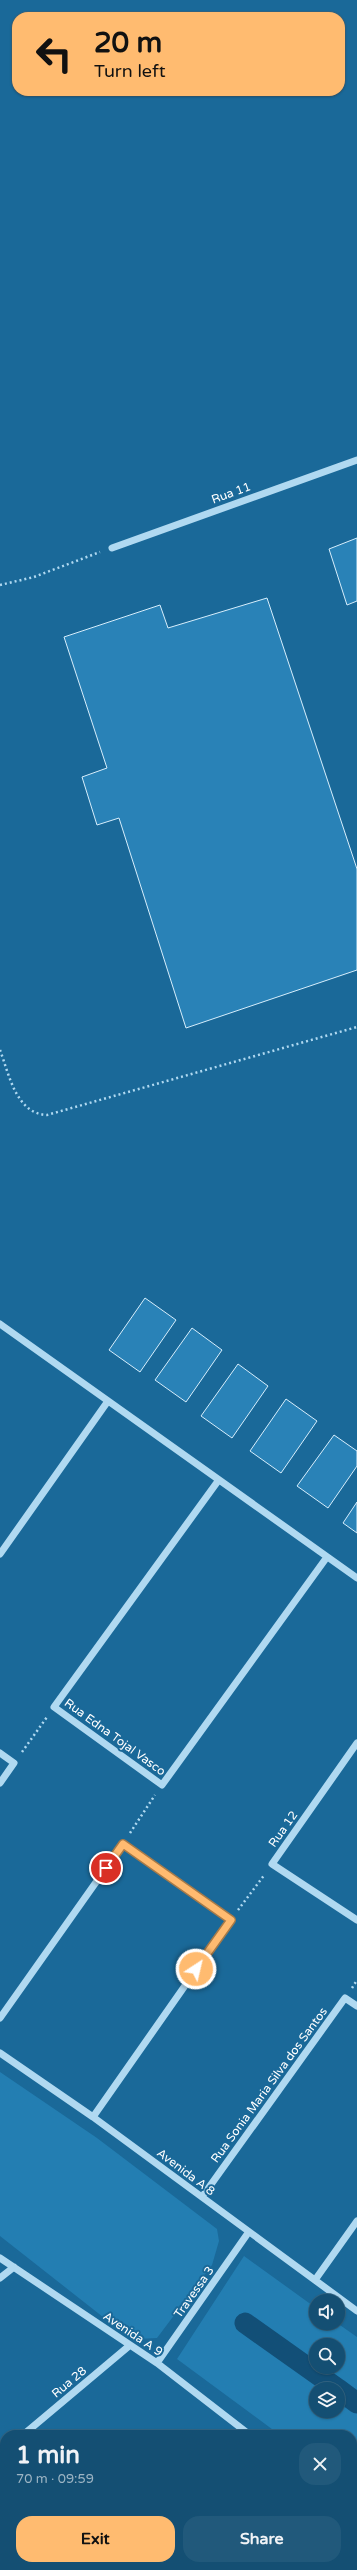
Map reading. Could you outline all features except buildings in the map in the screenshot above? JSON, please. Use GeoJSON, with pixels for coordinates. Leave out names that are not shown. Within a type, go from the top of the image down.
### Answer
{"type":"FeatureCollection","features":[{"type":"Feature","properties":{"kind":"street","name":"Rua 11"},"geometry":{"type":"LineString","coordinates":[[112,548],[357,460]]}},
{"type":"Feature","properties":{"kind":"street"},"geometry":{"type":"LineString","coordinates":[[1,1326],[357,1578]]}},
{"type":"Feature","properties":{"kind":"street"},"geometry":{"type":"LineString","coordinates":[[0,1554],[108,1401]]}},
{"type":"Feature","properties":{"kind":"street","name":"Rua Edna Tojal Vasco"},"geometry":{"type":"LineString","coordinates":[[218,1481],[54,1706],[162,1785],[327,1557]]}},
{"type":"Feature","properties":{"kind":"street","name":"Rua 12"},"geometry":{"type":"LineString","coordinates":[[357,1744],[272,1864],[357,1920]]}},
{"type":"Feature","properties":{"kind":"street"},"geometry":{"type":"LineString","coordinates":[[0,1753],[14,1763],[0,1782]]}},
{"type":"Feature","properties":{"kind":"street"},"geometry":{"type":"LineString","coordinates":[[0,2018],[123,1844],[231,1920],[93,2117]]}},
{"type":"Feature","properties":{"kind":"street","name":"Rua Sonia Maria Silva dos Santos"},"geometry":{"type":"LineString","coordinates":[[202,2198],[345,1998],[357,2006]]}},
{"type":"Feature","properties":{"kind":"street","name":"Avenida A 8"},"geometry":{"type":"LineString","coordinates":[[0,2053],[93,2117],[248,2233],[357,2311]]}},
{"type":"Feature","properties":{"kind":"street"},"geometry":{"type":"LineString","coordinates":[[315,2280],[357,2221]]}},
{"type":"Feature","properties":{"kind":"street","name":"Travessa 3"},"geometry":{"type":"LineString","coordinates":[[158,2363],[248,2233]]}},
{"type":"Feature","properties":{"kind":"street","name":"Avenida A 9"},"geometry":{"type":"LineString","coordinates":[[0,2258],[129,2346],[158,2363],[243,2430]]}},
{"type":"Feature","properties":{"kind":"street"},"geometry":{"type":"LineString","coordinates":[[0,2278],[14,2267]]}},
{"type":"Feature","properties":{"kind":"street","name":"Rua 28"},"geometry":{"type":"LineString","coordinates":[[29,2430],[129,2346]]}},
{"type":"Feature","properties":{"kind":"path"},"geometry":{"type":"LineString","coordinates":[[0,585],[34,577],[112,548]]}},
{"type":"Feature","properties":{"kind":"path"},"geometry":{"type":"LineString","coordinates":[[0,1050],[21,1102],[30,1112],[47,1115],[357,1027]]}},
{"type":"Feature","properties":{"kind":"path"},"geometry":{"type":"LineString","coordinates":[[14,1763],[54,1706]]}},
{"type":"Feature","properties":{"kind":"path"},"geometry":{"type":"LineString","coordinates":[[123,1844],[162,1785]]}},
{"type":"Feature","properties":{"kind":"path"},"geometry":{"type":"LineString","coordinates":[[231,1920],[272,1864]]}},
{"type":"Feature","properties":{"kind":"shaded area"},"geometry":{"type":"Polygon","coordinates":[[[0,2072],[97,2138],[217,2229],[219,2241],[212,2265],[157,2338],[138,2339],[103,2317],[0,2236],[0,2072]]]}},
{"type":"Feature","properties":{"kind":"shaded area"},"geometry":{"type":"Polygon","coordinates":[[[244,2256],[309,2303],[309,2330],[345,2330],[345,2329],[357,2337],[357,2430],[273,2430],[177,2359],[244,2256]]]}},
{"type":"Feature","properties":{"kind":"waterway"},"geometry":{"type":"LineString","coordinates":[[245,2323],[328,2382]]}},
{"type":"Feature","properties":{"kind":"waterway"},"geometry":{"type":"LineString","coordinates":[[345,2394],[357,2403]]}},
{"type":"Feature","properties":{"kind":"route"},"geometry":{"type":"LineString","coordinates":[[106,1868],[123,1844],[231,1920],[196,1969]]}}]}
